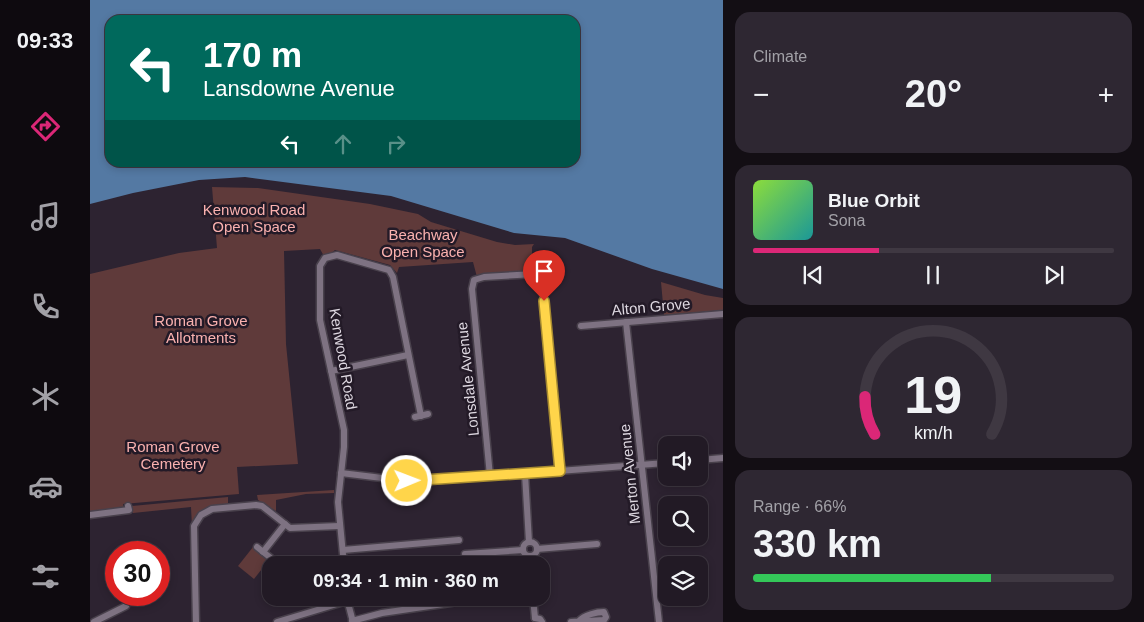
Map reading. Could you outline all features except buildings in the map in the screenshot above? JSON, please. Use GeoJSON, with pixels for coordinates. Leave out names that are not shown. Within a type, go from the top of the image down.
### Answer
{"type":"FeatureCollection","features":[{"type":"Feature","properties":{"kind":"street","name":"Kenwood Road"},"geometry":{"type":"LineString","coordinates":[[343,556],[338,502],[344,430],[320,320],[320,266],[330,256],[337,254],[388,270],[393,277],[422,416]]}},
{"type":"Feature","properties":{"kind":"street","name":"Lonsdale Avenue"},"geometry":{"type":"LineString","coordinates":[[490,476],[472,289],[474,280],[535,274],[540,276],[542,282],[560,471]]}},
{"type":"Feature","properties":{"kind":"street","name":"Alton Grove"},"geometry":{"type":"LineString","coordinates":[[580,326],[723,314]]}},
{"type":"Feature","properties":{"kind":"street","name":"Merton Avenue"},"geometry":{"type":"LineString","coordinates":[[626,322],[659,622]]}},
{"type":"Feature","properties":{"kind":"street"},"geometry":{"type":"LineString","coordinates":[[331,371],[408,355]]}},
{"type":"Feature","properties":{"kind":"street"},"geometry":{"type":"LineString","coordinates":[[708,459],[723,458]]}},
{"type":"Feature","properties":{"kind":"street"},"geometry":{"type":"LineString","coordinates":[[341,473],[407,481],[658,464]]}},
{"type":"Feature","properties":{"kind":"street"},"geometry":{"type":"LineString","coordinates":[[524,474],[529,542]]}},
{"type":"Feature","properties":{"kind":"street"},"geometry":{"type":"LineString","coordinates":[[196,622],[194,526],[201,515],[212,509],[256,505],[262,506],[285,524],[294,528],[339,526]]}},
{"type":"Feature","properties":{"kind":"street"},"geometry":{"type":"LineString","coordinates":[[90,515],[129,510],[128,506]]}},
{"type":"Feature","properties":{"kind":"street"},"geometry":{"type":"LineString","coordinates":[[268,556],[260,550],[285,524]]}},
{"type":"Feature","properties":{"kind":"street"},"geometry":{"type":"LineString","coordinates":[[343,550],[460,540]]}},
{"type":"Feature","properties":{"kind":"street"},"geometry":{"type":"LineString","coordinates":[[529,542],[534,544],[537,549]]}},
{"type":"Feature","properties":{"kind":"street"},"geometry":{"type":"LineString","coordinates":[[523,550],[524,546],[529,542]]}},
{"type":"Feature","properties":{"kind":"street"},"geometry":{"type":"LineString","coordinates":[[537,549],[597,544]]}},
{"type":"Feature","properties":{"kind":"street"},"geometry":{"type":"LineString","coordinates":[[523,550],[525,554],[530,556],[535,555],[537,549]]}},
{"type":"Feature","properties":{"kind":"street"},"geometry":{"type":"LineString","coordinates":[[465,554],[523,550]]}},
{"type":"Feature","properties":{"kind":"street"},"geometry":{"type":"LineString","coordinates":[[94,622],[126,606]]}},
{"type":"Feature","properties":{"kind":"street"},"geometry":{"type":"LineString","coordinates":[[277,622],[328,606]]}},
{"type":"Feature","properties":{"kind":"street"},"geometry":{"type":"LineString","coordinates":[[348,606],[352,622],[382,613],[430,606]]}},
{"type":"Feature","properties":{"kind":"street"},"geometry":{"type":"LineString","coordinates":[[533,606],[532,620],[540,619],[542,622]]}},
{"type":"Feature","properties":{"kind":"street"},"geometry":{"type":"LineString","coordinates":[[571,622],[579,621]]}},
{"type":"Feature","properties":{"kind":"green space"},"geometry":{"type":"Polygon","coordinates":[[[212,187],[258,188],[370,204],[418,214],[431,222],[497,242],[515,245],[534,244],[532,247],[532,272],[477,277],[473,262],[399,267],[397,273],[390,265],[335,250],[325,258],[320,249],[284,251],[286,344],[298,464],[237,467],[239,494],[123,504],[123,508],[90,512],[90,274],[179,253],[217,248],[212,187]]]}},
{"type":"Feature","properties":{"kind":"green space"},"geometry":{"type":"Polygon","coordinates":[[[661,282],[705,295],[723,298],[723,310],[664,315],[661,282]]]}},
{"type":"Feature","properties":{"kind":"green space"},"geometry":{"type":"Polygon","coordinates":[[[334,490],[334,493],[306,494],[276,500],[276,511],[258,500],[257,495],[334,490]]]}},
{"type":"Feature","properties":{"kind":"green space"},"geometry":{"type":"Polygon","coordinates":[[[228,497],[228,503],[210,507],[192,527],[191,507],[133,513],[132,506],[228,497]]]}},
{"type":"Feature","properties":{"kind":"green space"},"geometry":{"type":"Polygon","coordinates":[[[253,547],[264,556],[262,556],[262,569],[254,579],[238,566],[253,547]]]}},
{"type":"Feature","properties":{"kind":"water"},"geometry":{"type":"Polygon","coordinates":[[[90,0],[723,0],[723,289],[652,269],[565,238],[514,233],[391,196],[245,177],[199,180],[90,204],[90,0]]]}},
{"type":"Feature","properties":{"kind":"route"},"geometry":{"type":"LineString","coordinates":[[407,481],[560,471],[544,301]]}},
{"type":"Feature","properties":{"kind":"park label","name":"Kenwood Road Open Space"},"geometry":{"type":"Point","coordinates":[254,218]}},
{"type":"Feature","properties":{"kind":"park label","name":"Beachway Open Space"},"geometry":{"type":"Point","coordinates":[423,244]}},
{"type":"Feature","properties":{"kind":"park label","name":"Roman Grove Allotments"},"geometry":{"type":"Point","coordinates":[201,330]}},
{"type":"Feature","properties":{"kind":"park label","name":"Roman Grove Cemetery"},"geometry":{"type":"Point","coordinates":[173,456]}}]}
